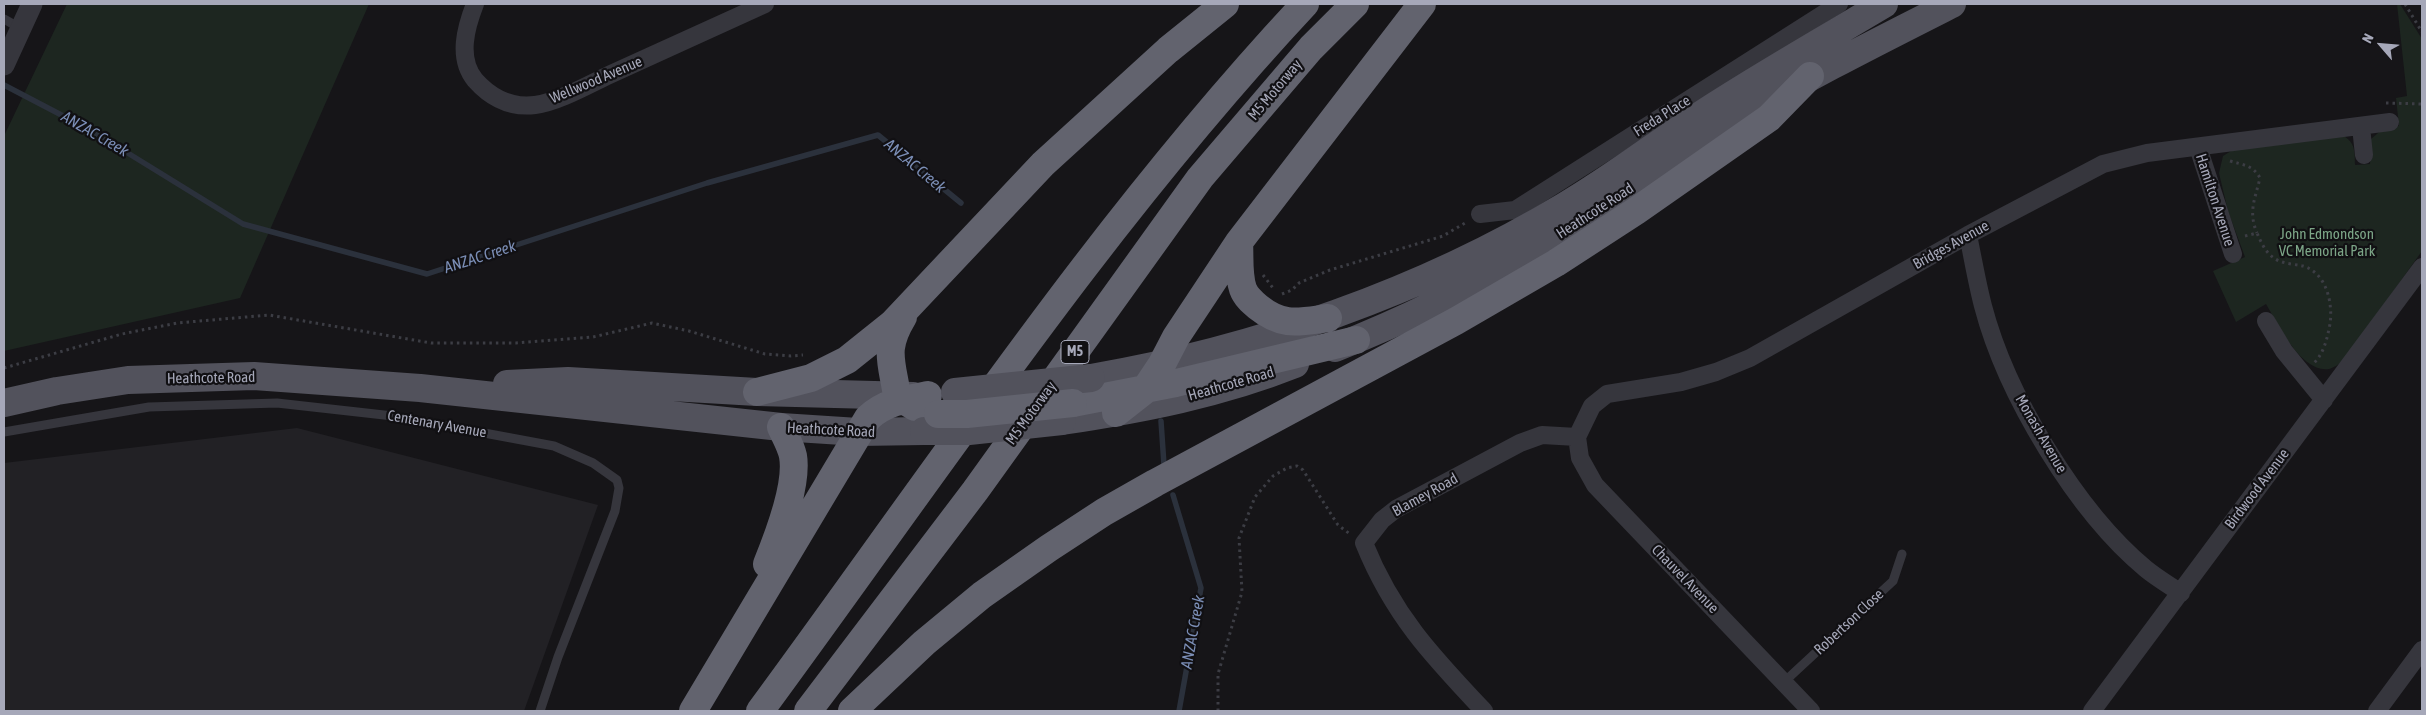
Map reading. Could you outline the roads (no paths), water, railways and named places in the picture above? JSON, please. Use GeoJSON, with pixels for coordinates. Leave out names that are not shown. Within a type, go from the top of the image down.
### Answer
{"type":"FeatureCollection","features":[{"type":"Feature","properties":{"kind":"highway"},"geometry":{"type":"LineString","coordinates":[[757,392],[811,378],[846,360],[892,324],[1042,164],[1168,50],[1225,4]]}},
{"type":"Feature","properties":{"kind":"highway"},"geometry":{"type":"LineString","coordinates":[[760,711],[1060,301],[1148,186],[1251,62],[1306,4]]}},
{"type":"Feature","properties":{"kind":"highway","name":"M5 Motorway"},"geometry":{"type":"LineString","coordinates":[[808,711],[975,491],[1200,178],[1311,48],[1355,4]]}},
{"type":"Feature","properties":{"kind":"highway"},"geometry":{"type":"LineString","coordinates":[[1116,413],[1144,389],[1162,364],[1176,337],[1239,242],[1422,4]]}},
{"type":"Feature","properties":{"kind":"highway"},"geometry":{"type":"LineString","coordinates":[[852,711],[924,643],[975,601],[1104,512],[1456,321],[1556,263],[1636,211],[1769,118],[1810,76]]}},
{"type":"Feature","properties":{"kind":"highway"},"geometry":{"type":"LineString","coordinates":[[1239,242],[1241,278],[1243,289],[1249,300],[1282,322],[1328,318]]}},
{"type":"Feature","properties":{"kind":"highway"},"geometry":{"type":"LineString","coordinates":[[913,300],[894,333],[889,350],[899,398],[930,414],[1068,412],[1144,389],[1356,340]]}},
{"type":"Feature","properties":{"kind":"highway"},"geometry":{"type":"LineString","coordinates":[[693,711],[748,617],[797,539],[858,432],[877,410],[899,398]]}},
{"type":"Feature","properties":{"kind":"highway"},"geometry":{"type":"LineString","coordinates":[[748,617],[778,536],[793,472],[791,447],[780,427]]}},
{"type":"Feature","properties":{"kind":"main road","name":"Heathcote Road"},"geometry":{"type":"LineString","coordinates":[[4,403],[57,391],[128,380],[254,376],[420,388],[780,427],[858,432],[930,414],[955,392],[1092,378],[1162,364],[1243,344],[1328,318],[1462,261],[1564,207],[1621,171],[1712,107],[1884,4]]}},
{"type":"Feature","properties":{"kind":"main road","name":"Heathcote Road"},"geometry":{"type":"LineString","coordinates":[[1068,412],[1116,413],[1225,389],[1356,340],[1469,288],[1532,251],[1727,124],[1810,76],[1952,4]]}},
{"type":"Feature","properties":{"kind":"main road","name":"Heathcote Road"},"geometry":{"type":"LineString","coordinates":[[420,388],[568,381],[899,398]]}},
{"type":"Feature","properties":{"kind":"street"},"geometry":{"type":"LineString","coordinates":[[4,65],[12,31],[32,4]]}},
{"type":"Feature","properties":{"kind":"street","name":"Wellwood Avenue"},"geometry":{"type":"LineString","coordinates":[[475,4],[464,39],[466,58],[473,77],[484,90],[502,101],[517,105],[536,105],[571,93],[765,4]]}},
{"type":"Feature","properties":{"kind":"street","name":"Freda Place"},"geometry":{"type":"LineString","coordinates":[[1480,214],[1515,210],[1839,4]]}},
{"type":"Feature","properties":{"kind":"street","name":"Bridges Avenue"},"geometry":{"type":"LineString","coordinates":[[1577,437],[1592,406],[1607,394],[1681,382],[1716,372],[1750,358],[1968,235],[2104,164],[2147,154],[2390,122]]}},
{"type":"Feature","properties":{"kind":"street"},"geometry":{"type":"LineString","coordinates":[[2361,126],[2364,155]]}},
{"type":"Feature","properties":{"kind":"street","name":"Hamilton Avenue"},"geometry":{"type":"LineString","coordinates":[[2198,147],[2231,248]]}},
{"type":"Feature","properties":{"kind":"street","name":"Monash Avenue"},"geometry":{"type":"LineString","coordinates":[[1968,235],[1984,308],[2001,358],[2020,401],[2047,448],[2067,478],[2118,541],[2146,569],[2180,593]]}},
{"type":"Feature","properties":{"kind":"street","name":"Birdwood Avenue"},"geometry":{"type":"LineString","coordinates":[[2092,711],[2422,267]]}},
{"type":"Feature","properties":{"kind":"street"},"geometry":{"type":"LineString","coordinates":[[2266,321],[2284,350],[2324,400]]}},
{"type":"Feature","properties":{"kind":"street","name":"Blamey Road"},"geometry":{"type":"LineString","coordinates":[[1484,711],[1436,660],[1411,630],[1378,577],[1364,544],[1382,520],[1396,509],[1520,442],[1542,435],[1577,437]]}},
{"type":"Feature","properties":{"kind":"street","name":"Chauvel Avenue"},"geometry":{"type":"LineString","coordinates":[[1577,437],[1580,458],[1594,485],[1811,711]]}},
{"type":"Feature","properties":{"kind":"street"},"geometry":{"type":"LineString","coordinates":[[2377,711],[2422,650]]}},
{"type":"Feature","properties":{"kind":"lane","name":"Centenary Avenue"},"geometry":{"type":"LineString","coordinates":[[4,432],[149,407],[277,403],[393,416],[554,446],[593,464],[617,480],[619,488],[616,511],[558,657],[540,711]]}},
{"type":"Feature","properties":{"kind":"lane","name":"Robertson Close"},"geometry":{"type":"LineString","coordinates":[[1784,682],[1893,581],[1902,554]]}},
{"type":"Feature","properties":{"kind":"waterway","name":"ANZAC Creek"},"geometry":{"type":"LineString","coordinates":[[4,85],[92,131],[243,224],[427,274],[707,183],[878,135],[961,203]]}},
{"type":"Feature","properties":{"kind":"waterway","name":"ANZAC Creek"},"geometry":{"type":"LineString","coordinates":[[1161,421],[1164,465]]}},
{"type":"Feature","properties":{"kind":"waterway","name":"ANZAC Creek"},"geometry":{"type":"LineString","coordinates":[[1173,495],[1201,588],[1179,711]]}},
{"type":"Feature","properties":{"kind":"park label","name":"John Edmondson VC Memorial Park"},"geometry":{"type":"Point","coordinates":[2327,242]}}]}
